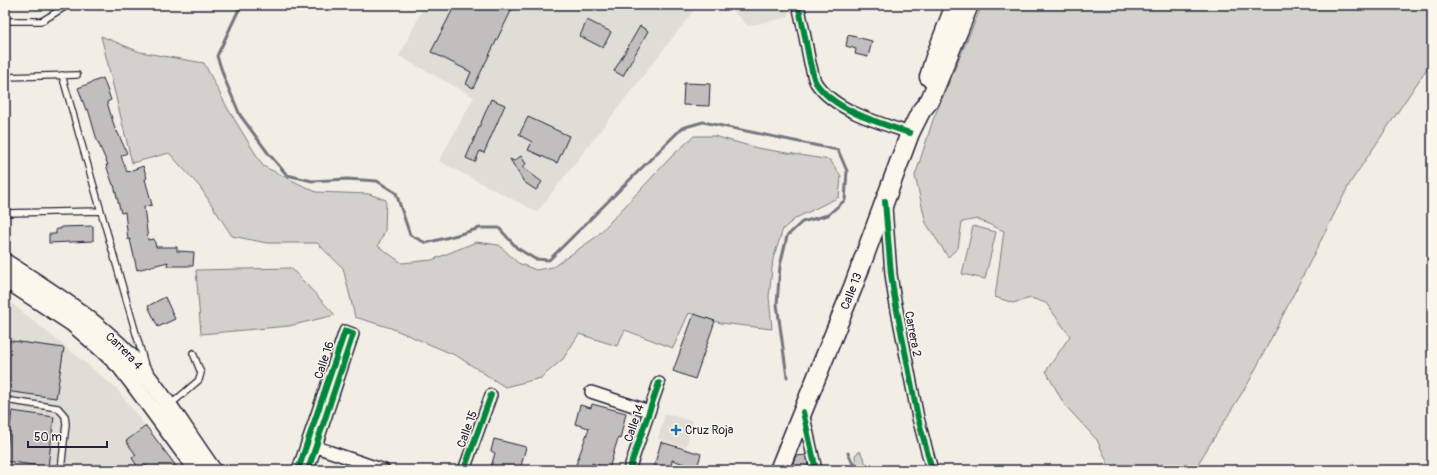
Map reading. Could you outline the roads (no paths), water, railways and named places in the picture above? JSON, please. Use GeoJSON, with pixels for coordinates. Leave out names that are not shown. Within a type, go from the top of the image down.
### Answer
{"type":"FeatureCollection","features":[{"type":"Feature","properties":{"kind":"main road"},"geometry":{"type":"LineString","coordinates":[[921,111],[923,96],[934,60],[955,5]]}},
{"type":"Feature","properties":{"kind":"main road"},"geometry":{"type":"LineString","coordinates":[[921,111],[933,94],[969,5]]}},
{"type":"Feature","properties":{"kind":"main road","name":"Calle 13"},"geometry":{"type":"LineString","coordinates":[[779,470],[853,287],[910,133],[921,111]]}},
{"type":"Feature","properties":{"kind":"main road","name":"Carrera 4"},"geometry":{"type":"LineString","coordinates":[[5,262],[61,299],[103,331],[122,348],[197,470]]}},
{"type":"Feature","properties":{"kind":"main road","name":"Carrera 4"},"geometry":{"type":"LineString","coordinates":[[5,279],[53,309],[86,334],[120,366],[168,406],[212,470]]}},
{"type":"Feature","properties":{"kind":"street"},"geometry":{"type":"LineString","coordinates":[[798,5],[816,82],[825,94],[837,103],[862,116],[910,133]]}},
{"type":"Feature","properties":{"kind":"street","name":"Carrera 2"},"geometry":{"type":"LineString","coordinates":[[885,200],[894,296],[918,418],[932,470]]}},
{"type":"Feature","properties":{"kind":"street","name":"Calle 16"},"geometry":{"type":"LineString","coordinates":[[298,470],[345,331],[353,334],[308,470]]}},
{"type":"Feature","properties":{"kind":"street","name":"Calle 14"},"geometry":{"type":"LineString","coordinates":[[629,470],[659,383]]}},
{"type":"Feature","properties":{"kind":"street"},"geometry":{"type":"LineString","coordinates":[[592,392],[650,411]]}},
{"type":"Feature","properties":{"kind":"street","name":"Calle 15"},"geometry":{"type":"LineString","coordinates":[[464,470],[491,395]]}},
{"type":"Feature","properties":{"kind":"street"},"geometry":{"type":"LineString","coordinates":[[803,412],[816,470]]}},
{"type":"Feature","properties":{"kind":"street"},"geometry":{"type":"LineString","coordinates":[[316,447],[384,470]]}},
{"type":"Feature","properties":{"kind":"lane"},"geometry":{"type":"LineString","coordinates":[[5,21],[42,21],[68,5]]}},
{"type":"Feature","properties":{"kind":"lane"},"geometry":{"type":"LineString","coordinates":[[62,75],[101,211],[143,384]]}},
{"type":"Feature","properties":{"kind":"lane"},"geometry":{"type":"LineString","coordinates":[[5,77],[77,75]]}},
{"type":"Feature","properties":{"kind":"lane"},"geometry":{"type":"LineString","coordinates":[[5,213],[101,211]]}},
{"type":"Feature","properties":{"kind":"lane"},"geometry":{"type":"LineString","coordinates":[[168,406],[199,380],[201,374],[193,353]]}},
{"type":"Feature","properties":{"kind":"lane"},"geometry":{"type":"LineString","coordinates":[[5,400],[58,408],[66,416],[60,470]]}},
{"type":"Feature","properties":{"kind":"waterway"},"geometry":{"type":"LineString","coordinates":[[241,5],[217,56],[225,80],[240,115],[268,153],[287,175],[312,181],[347,179],[377,181],[396,193],[410,235],[426,243],[480,228],[499,228],[517,248],[535,259],[549,260],[682,128],[703,122],[838,150],[847,171],[845,200],[828,215],[802,222],[787,236],[780,266],[777,304],[787,377]]}},
{"type":"Feature","properties":{"kind":"waterway"},"geometry":{"type":"LineString","coordinates":[[848,453],[856,470]]}},
{"type":"Feature","properties":{"kind":"place","name":"Cruz Roja"},"geometry":{"type":"Point","coordinates":[676,430]}}]}
